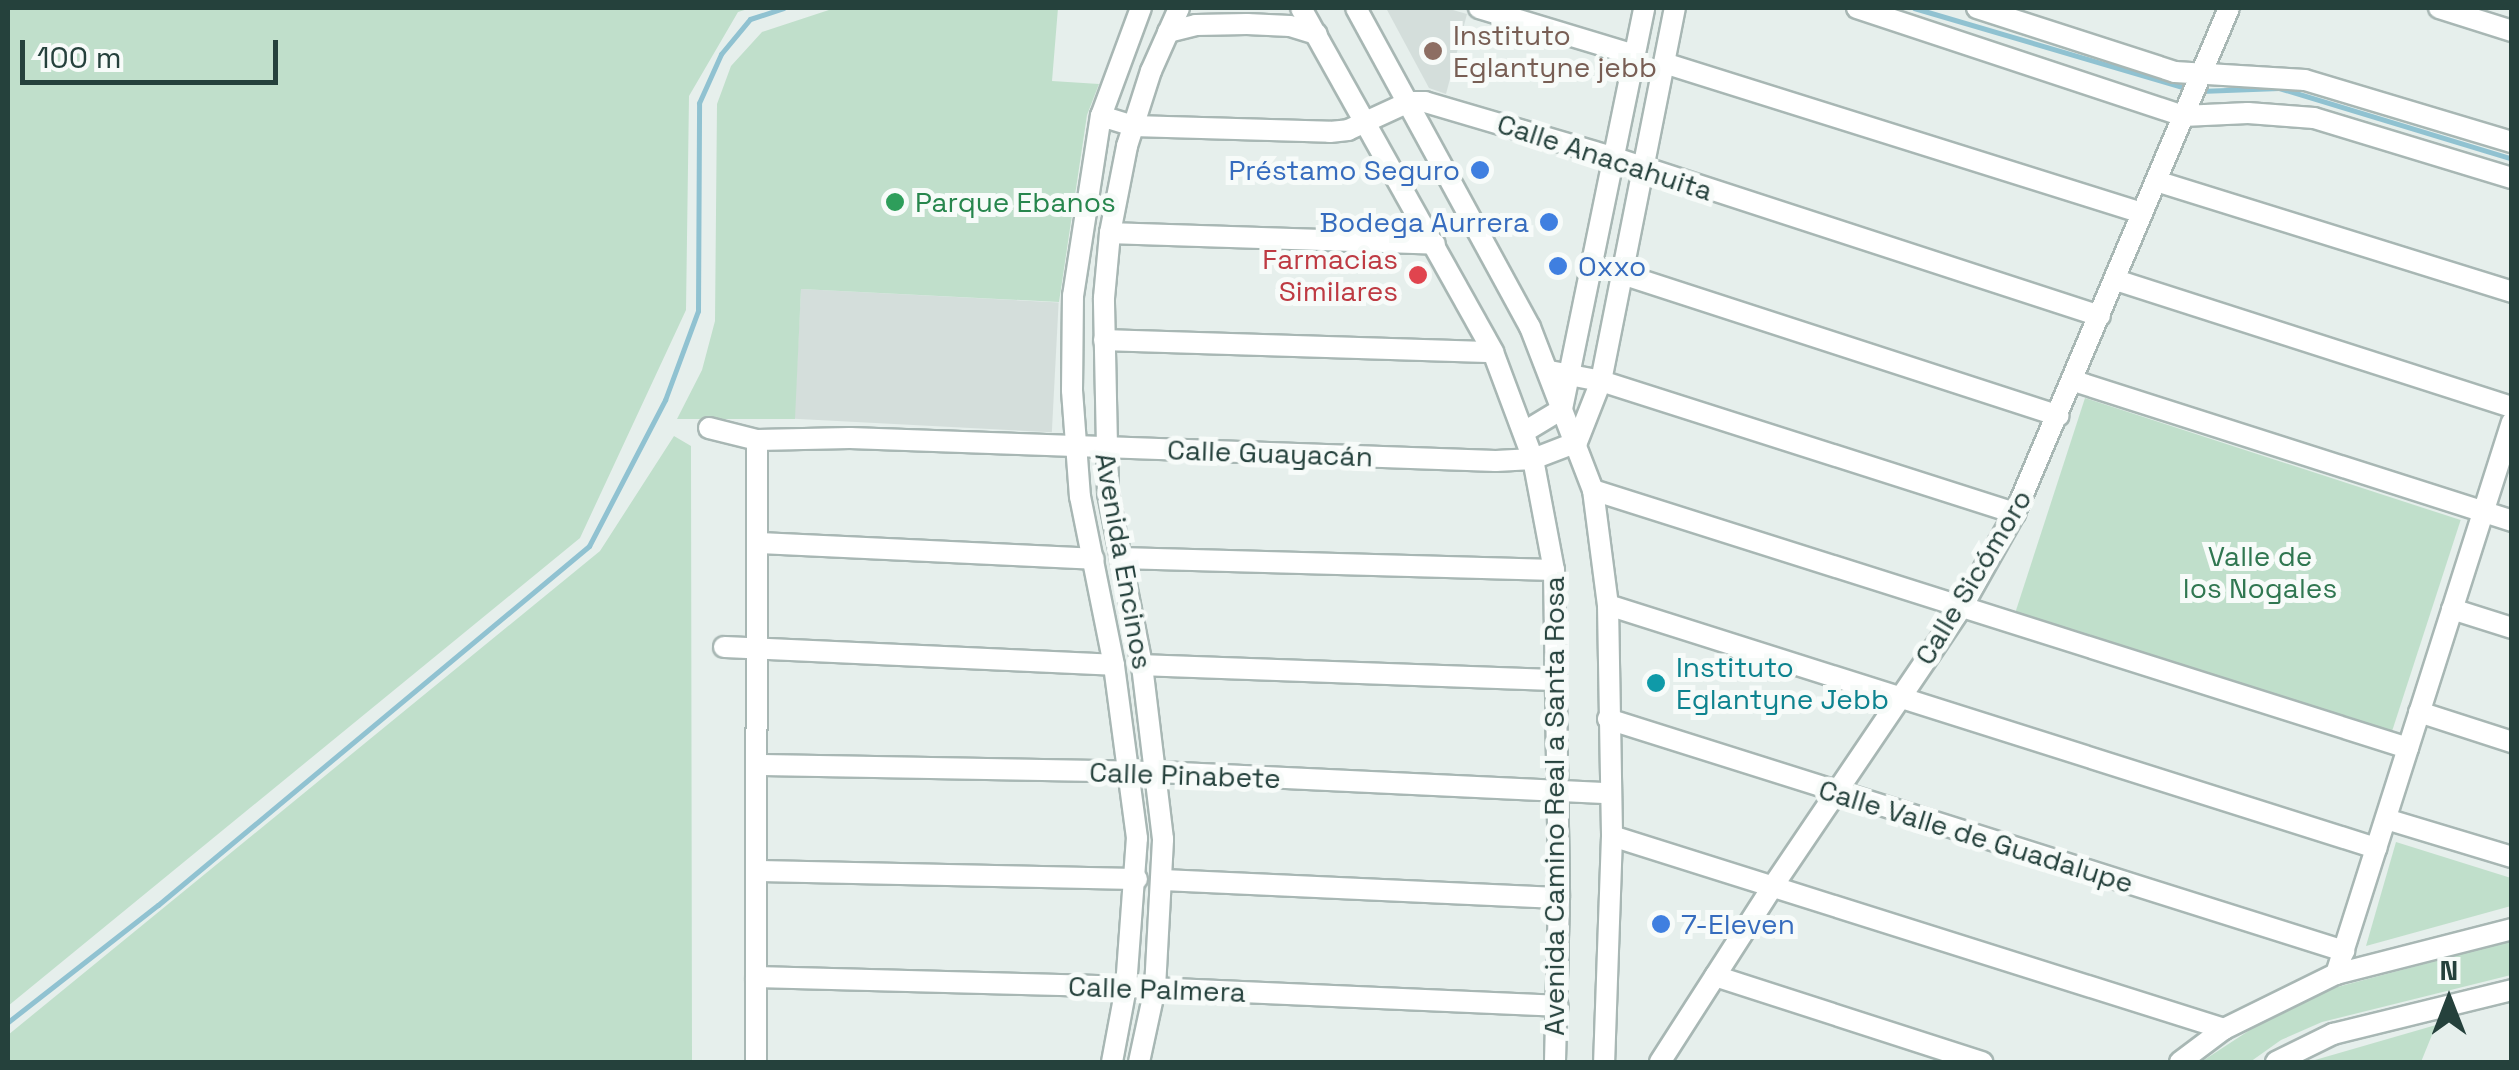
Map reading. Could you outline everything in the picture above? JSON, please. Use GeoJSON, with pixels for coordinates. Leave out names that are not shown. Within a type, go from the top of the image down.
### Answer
{"type":"FeatureCollection","features":[{"type":"Feature","properties":{"kind":"street","name":"Avenida Encinos"},"geometry":{"type":"LineString","coordinates":[[1112,1062],[1126,987],[1137,879],[1131,772],[1074,446],[1073,296],[1102,116],[1141,8]]}},
{"type":"Feature","properties":{"kind":"street","name":"Avenida Encinos"},"geometry":{"type":"LineString","coordinates":[[1139,1062],[1155,988],[1162,880],[1158,772],[1142,665],[1108,494],[1104,340],[1110,234],[1133,126],[1179,8]]}},
{"type":"Feature","properties":{"kind":"street","name":"Avenida Camino Real a Santa Rosa"},"geometry":{"type":"LineString","coordinates":[[1302,8],[1492,352],[1534,459],[1554,570],[1559,898],[1555,1062]]}},
{"type":"Feature","properties":{"kind":"street"},"geometry":{"type":"LineString","coordinates":[[1356,8],[1559,373],[1600,381],[2015,514]]}},
{"type":"Feature","properties":{"kind":"street"},"geometry":{"type":"LineString","coordinates":[[1479,8],[1635,54]]}},
{"type":"Feature","properties":{"kind":"street"},"geometry":{"type":"LineString","coordinates":[[1524,432],[1562,409],[1559,373],[1616,158],[1644,8]]}},
{"type":"Feature","properties":{"kind":"street"},"geometry":{"type":"LineString","coordinates":[[1534,459],[1578,442],[1600,381],[1675,8]]}},
{"type":"Feature","properties":{"kind":"street"},"geometry":{"type":"LineString","coordinates":[[1857,8],[2185,110],[2314,118],[2512,178]]}},
{"type":"Feature","properties":{"kind":"street"},"geometry":{"type":"LineString","coordinates":[[1977,8],[2198,80],[2305,80],[2512,142]]}},
{"type":"Feature","properties":{"kind":"street","name":"Calle Sicómoro"},"geometry":{"type":"LineString","coordinates":[[1658,1059],[1962,606],[2015,514],[2228,8]]}},
{"type":"Feature","properties":{"kind":"street"},"geometry":{"type":"LineString","coordinates":[[2439,8],[2512,31]]}},
{"type":"Feature","properties":{"kind":"street"},"geometry":{"type":"LineString","coordinates":[[1168,32],[1196,25],[1247,24],[1296,26],[1317,34]]}},
{"type":"Feature","properties":{"kind":"street"},"geometry":{"type":"LineString","coordinates":[[1664,63],[2142,213]]}},
{"type":"Feature","properties":{"kind":"street"},"geometry":{"type":"LineString","coordinates":[[1102,116],[1133,126],[1330,132],[1367,123],[1409,102]]}},
{"type":"Feature","properties":{"kind":"street","name":"Calle Anacahuita"},"geometry":{"type":"LineString","coordinates":[[1409,102],[1443,106],[1616,158],[2100,316]]}},
{"type":"Feature","properties":{"kind":"street"},"geometry":{"type":"LineString","coordinates":[[2156,181],[2512,292]]}},
{"type":"Feature","properties":{"kind":"street"},"geometry":{"type":"LineString","coordinates":[[1110,234],[1435,244]]}},
{"type":"Feature","properties":{"kind":"street"},"geometry":{"type":"LineString","coordinates":[[1622,274],[2058,416]]}},
{"type":"Feature","properties":{"kind":"street"},"geometry":{"type":"LineString","coordinates":[[2116,280],[2512,407]]}},
{"type":"Feature","properties":{"kind":"street"},"geometry":{"type":"LineString","coordinates":[[1104,340],[1492,352]]}},
{"type":"Feature","properties":{"kind":"street"},"geometry":{"type":"LineString","coordinates":[[2074,381],[2512,520]]}},
{"type":"Feature","properties":{"kind":"street","name":"Avenida Camino Real a Santa Rosa"},"geometry":{"type":"LineString","coordinates":[[1562,409],[1578,442],[1593,490],[1608,605],[1612,836],[1604,1062]]}},
{"type":"Feature","properties":{"kind":"street"},"geometry":{"type":"LineString","coordinates":[[2336,974],[2512,422]]}},
{"type":"Feature","properties":{"kind":"street","name":"Calle Guayacán"},"geometry":{"type":"LineString","coordinates":[[709,428],[757,440],[1534,459]]}},
{"type":"Feature","properties":{"kind":"street"},"geometry":{"type":"LineString","coordinates":[[756,1062],[760,649],[757,440]]}},
{"type":"Feature","properties":{"kind":"street"},"geometry":{"type":"LineString","coordinates":[[1593,490],[2408,748]]}},
{"type":"Feature","properties":{"kind":"street"},"geometry":{"type":"LineString","coordinates":[[759,543],[1094,558]]}},
{"type":"Feature","properties":{"kind":"street"},"geometry":{"type":"LineString","coordinates":[[1121,558],[1554,570]]}},
{"type":"Feature","properties":{"kind":"street"},"geometry":{"type":"LineString","coordinates":[[1608,605],[1898,700],[2376,848]]}},
{"type":"Feature","properties":{"kind":"street"},"geometry":{"type":"LineString","coordinates":[[2452,609],[2512,628]]}},
{"type":"Feature","properties":{"kind":"street"},"geometry":{"type":"LineString","coordinates":[[724,648],[1114,665]]}},
{"type":"Feature","properties":{"kind":"street"},"geometry":{"type":"LineString","coordinates":[[1142,665],[1557,680]]}},
{"type":"Feature","properties":{"kind":"street"},"geometry":{"type":"LineString","coordinates":[[2418,712],[2512,742]]}},
{"type":"Feature","properties":{"kind":"street","name":"Calle Valle de Guadalupe"},"geometry":{"type":"LineString","coordinates":[[1608,719],[2344,952]]}},
{"type":"Feature","properties":{"kind":"street","name":"Calle Pinabete"},"geometry":{"type":"LineString","coordinates":[[759,765],[1158,772],[1610,793]]}},
{"type":"Feature","properties":{"kind":"street"},"geometry":{"type":"LineString","coordinates":[[2386,819],[2512,857]]}},
{"type":"Feature","properties":{"kind":"street"},"geometry":{"type":"LineString","coordinates":[[1612,836],[2224,1029]]}},
{"type":"Feature","properties":{"kind":"street"},"geometry":{"type":"LineString","coordinates":[[758,871],[1137,879]]}},
{"type":"Feature","properties":{"kind":"street"},"geometry":{"type":"LineString","coordinates":[[1162,880],[1559,898]]}},
{"type":"Feature","properties":{"kind":"street"},"geometry":{"type":"LineString","coordinates":[[2180,1062],[2224,1029],[2336,974],[2512,928]]}},
{"type":"Feature","properties":{"kind":"street"},"geometry":{"type":"LineString","coordinates":[[1715,976],[1982,1062]]}},
{"type":"Feature","properties":{"kind":"street","name":"Calle Palmera"},"geometry":{"type":"LineString","coordinates":[[756,977],[1155,988],[1558,1006]]}},
{"type":"Feature","properties":{"kind":"street"},"geometry":{"type":"LineString","coordinates":[[2276,1062],[2333,1034],[2512,990]]}},
{"type":"Feature","properties":{"kind":"street"},"geometry":{"type":"LineString","coordinates":[[1607,1038],[1619,1062]]}},
{"type":"Feature","properties":{"kind":"shaded area","name":"Instituto Eglantyne jebb"},"geometry":{"type":"Polygon","coordinates":[[[1386,8],[1446,8],[1467,14],[1446,94],[1429,88],[1386,8]]]}},
{"type":"Feature","properties":{"kind":"shaded area"},"geometry":{"type":"Polygon","coordinates":[[[801,289],[1059,303],[1052,432],[794,419],[801,289]]]}},
{"type":"Feature","properties":{"kind":"green space"},"geometry":{"type":"Polygon","coordinates":[[[8,8],[751,8],[738,12],[689,96],[686,310],[580,538],[8,1006],[8,8]]]}},
{"type":"Feature","properties":{"kind":"green space","name":"Parque Ebanos"},"geometry":{"type":"Polygon","coordinates":[[[835,8],[1058,8],[1052,81],[1099,84],[1087,115],[1059,302],[801,289],[795,419],[677,419],[702,370],[715,321],[717,104],[731,66],[762,32],[835,8]]]}},
{"type":"Feature","properties":{"kind":"green space","name":"Valle de los Nogales"},"geometry":{"type":"Polygon","coordinates":[[[2085,398],[2461,520],[2391,734],[2015,612],[2085,398]]]}},
{"type":"Feature","properties":{"kind":"green space"},"geometry":{"type":"Polygon","coordinates":[[[674,436],[691,446],[692,1062],[8,1062],[8,1035],[600,551],[674,436]]]}},
{"type":"Feature","properties":{"kind":"green space"},"geometry":{"type":"Polygon","coordinates":[[[2396,842],[2511,878],[2511,906],[2366,946],[2396,842]]]}},
{"type":"Feature","properties":{"kind":"green space"},"geometry":{"type":"Polygon","coordinates":[[[2511,941],[2511,975],[2322,1022],[2281,1040],[2250,1062],[2201,1062],[2282,1009],[2326,990],[2511,941]]]}},
{"type":"Feature","properties":{"kind":"green space"},"geometry":{"type":"Polygon","coordinates":[[[2436,1025],[2421,1062],[2308,1062],[2436,1025]]]}},
{"type":"Feature","properties":{"kind":"waterway"},"geometry":{"type":"LineString","coordinates":[[8,1022],[158,905],[589,546],[665,400],[698,311],[699,103],[721,54],[750,19],[783,8]]}},
{"type":"Feature","properties":{"kind":"waterway"},"geometry":{"type":"LineString","coordinates":[[1914,8],[2189,89]]}},
{"type":"Feature","properties":{"kind":"waterway"},"geometry":{"type":"LineString","coordinates":[[2200,91],[2279,88],[2512,159]]}},
{"type":"Feature","properties":{"kind":"place","name":"Instituto Eglantyne jebb"},"geometry":{"type":"Point","coordinates":[1433,51]}},
{"type":"Feature","properties":{"kind":"place","name":"Préstamo Seguro"},"geometry":{"type":"Point","coordinates":[1480,170]}},
{"type":"Feature","properties":{"kind":"place","name":"Parque Ebanos"},"geometry":{"type":"Point","coordinates":[895,202]}},
{"type":"Feature","properties":{"kind":"place","name":"Bodega Aurrera"},"geometry":{"type":"Point","coordinates":[1549,222]}},
{"type":"Feature","properties":{"kind":"place","name":"Oxxo"},"geometry":{"type":"Point","coordinates":[1558,266]}},
{"type":"Feature","properties":{"kind":"place","name":"Farmacias Similares"},"geometry":{"type":"Point","coordinates":[1418,275]}},
{"type":"Feature","properties":{"kind":"place","name":"Instituto Eglantyne Jebb"},"geometry":{"type":"Point","coordinates":[1656,683]}},
{"type":"Feature","properties":{"kind":"place","name":"7-Eleven"},"geometry":{"type":"Point","coordinates":[1661,924]}}]}
